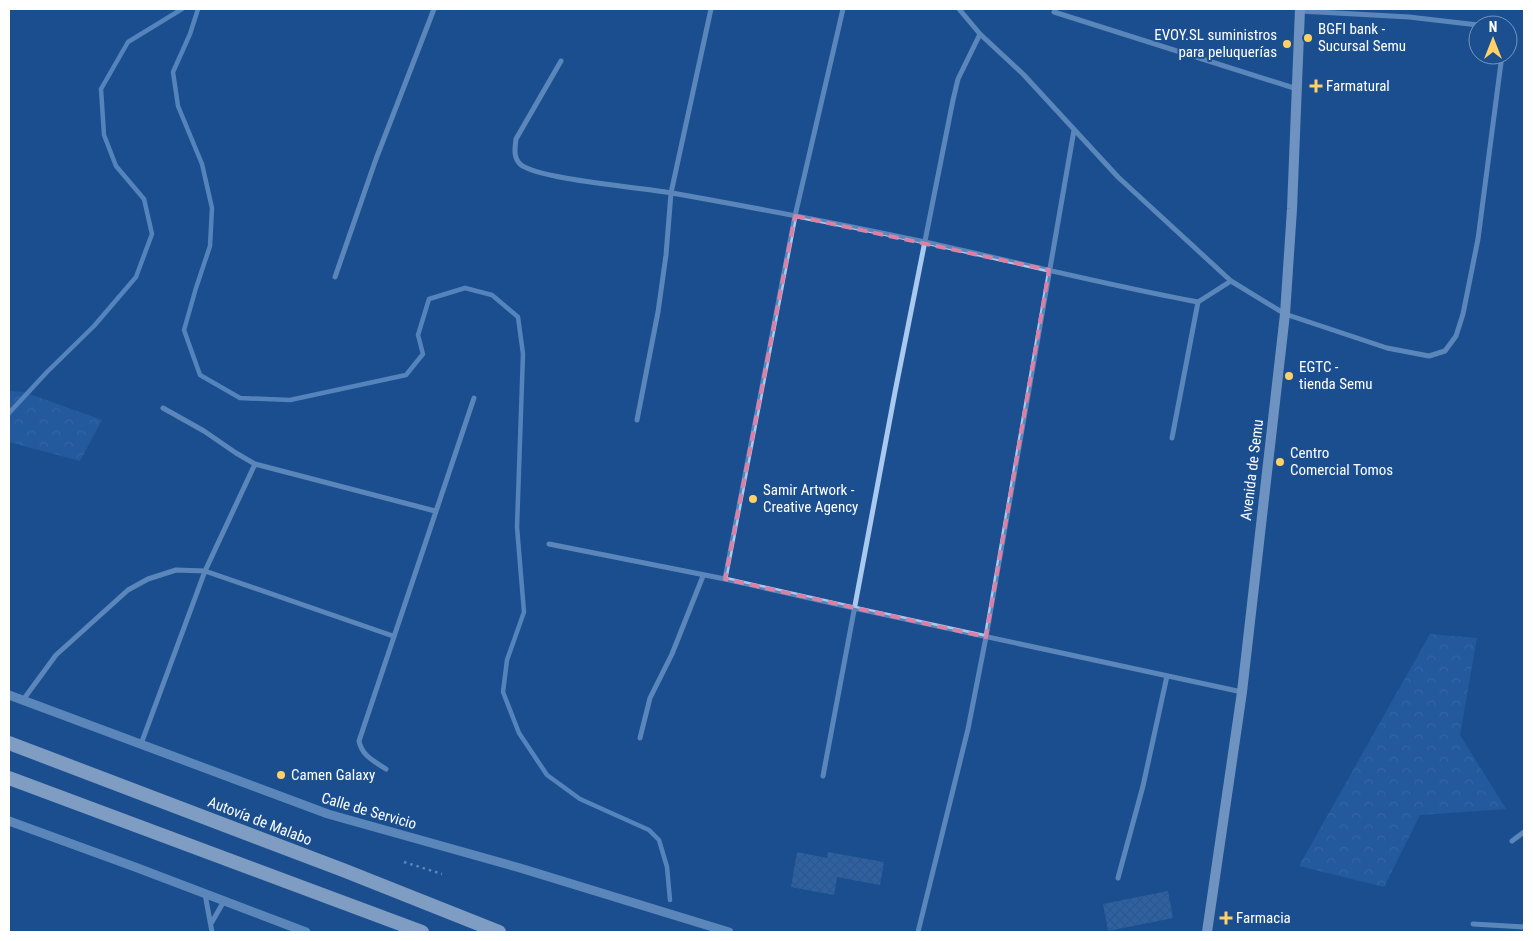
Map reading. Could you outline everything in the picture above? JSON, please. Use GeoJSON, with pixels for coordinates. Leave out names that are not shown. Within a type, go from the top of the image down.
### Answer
{"type":"FeatureCollection","features":[{"type":"Feature","properties":{"kind":"highway","name":"Autovía de Malabo"},"geometry":{"type":"LineString","coordinates":[[9,743],[343,870],[499,932]]}},
{"type":"Feature","properties":{"kind":"highway"},"geometry":{"type":"LineString","coordinates":[[9,778],[422,932]]}},
{"type":"Feature","properties":{"kind":"main road","name":"Avenida de Semu"},"geometry":{"type":"LineString","coordinates":[[1207,932],[1242,692],[1285,314],[1292,209],[1300,10]]}},
{"type":"Feature","properties":{"kind":"street"},"geometry":{"type":"LineString","coordinates":[[335,276],[376,159],[434,9]]}},
{"type":"Feature","properties":{"kind":"street"},"geometry":{"type":"LineString","coordinates":[[637,420],[658,312],[666,255],[671,193],[711,9]]}},
{"type":"Feature","properties":{"kind":"street"},"geometry":{"type":"LineString","coordinates":[[725,579],[795,216],[843,9]]}},
{"type":"Feature","properties":{"kind":"street"},"geometry":{"type":"LineString","coordinates":[[959,9],[980,34],[1023,74],[1118,177],[1232,281],[1285,314],[1387,348],[1429,356],[1445,351],[1456,336],[1463,314],[1478,239],[1501,65]]}},
{"type":"Feature","properties":{"kind":"street"},"geometry":{"type":"LineString","coordinates":[[1300,10],[1468,24]]}},
{"type":"Feature","properties":{"kind":"street"},"geometry":{"type":"LineString","coordinates":[[1054,12],[1297,89]]}},
{"type":"Feature","properties":{"kind":"street"},"geometry":{"type":"LineString","coordinates":[[823,776],[952,100],[958,79],[980,34]]}},
{"type":"Feature","properties":{"kind":"street"},"geometry":{"type":"LineString","coordinates":[[561,61],[516,139],[514,153],[521,164],[545,174],[671,193],[795,216],[924,242],[1153,294],[1198,302],[1232,281]]}},
{"type":"Feature","properties":{"kind":"street"},"geometry":{"type":"LineString","coordinates":[[918,932],[968,729],[986,637],[1074,130]]}},
{"type":"Feature","properties":{"kind":"street"},"geometry":{"type":"LineString","coordinates":[[1172,438],[1198,302]]}},
{"type":"Feature","properties":{"kind":"street"},"geometry":{"type":"LineString","coordinates":[[386,769],[364,755],[359,741],[474,398]]}},
{"type":"Feature","properties":{"kind":"street"},"geometry":{"type":"LineString","coordinates":[[163,408],[204,431],[255,464],[435,511]]}},
{"type":"Feature","properties":{"kind":"street"},"geometry":{"type":"LineString","coordinates":[[141,744],[205,571],[255,464]]}},
{"type":"Feature","properties":{"kind":"street"},"geometry":{"type":"LineString","coordinates":[[549,544],[725,579],[1242,692]]}},
{"type":"Feature","properties":{"kind":"street"},"geometry":{"type":"LineString","coordinates":[[23,700],[56,655],[128,590],[148,579],[176,570],[205,571],[393,636]]}},
{"type":"Feature","properties":{"kind":"street"},"geometry":{"type":"LineString","coordinates":[[640,738],[650,698],[672,654],[703,576]]}},
{"type":"Feature","properties":{"kind":"street"},"geometry":{"type":"LineString","coordinates":[[1118,878],[1143,786],[1166,676]]}},
{"type":"Feature","properties":{"kind":"street","name":"Calle de Servicio"},"geometry":{"type":"LineString","coordinates":[[9,695],[328,814],[520,868],[729,932]]}},
{"type":"Feature","properties":{"kind":"street"},"geometry":{"type":"LineString","coordinates":[[9,821],[306,932]]}},
{"type":"Feature","properties":{"kind":"street"},"geometry":{"type":"LineString","coordinates":[[1512,841],[1524,832]]}},
{"type":"Feature","properties":{"kind":"street"},"geometry":{"type":"LineString","coordinates":[[205,894],[212,923],[212,932]]}},
{"type":"Feature","properties":{"kind":"street"},"geometry":{"type":"LineString","coordinates":[[212,923],[224,901]]}},
{"type":"Feature","properties":{"kind":"street"},"geometry":{"type":"LineString","coordinates":[[1473,924],[1524,927]]}},
{"type":"Feature","properties":{"kind":"path"},"geometry":{"type":"LineString","coordinates":[[404,862],[442,874]]}},
{"type":"Feature","properties":{"kind":"highlighted area"},"geometry":{"type":"Polygon","coordinates":[[[795,216],[1049,270],[986,637],[725,579],[795,216]]]}},
{"type":"Feature","properties":{"kind":"green space"},"geometry":{"type":"Polygon","coordinates":[[[9,391],[24,392],[102,420],[80,461],[9,442],[9,391]]]}},
{"type":"Feature","properties":{"kind":"green space"},"geometry":{"type":"Polygon","coordinates":[[[1430,634],[1477,638],[1460,735],[1506,809],[1420,815],[1384,887],[1299,866],[1430,634]]]}},
{"type":"Feature","properties":{"kind":"building"},"geometry":{"type":"Polygon","coordinates":[[[797,852],[827,858],[828,852],[884,862],[880,885],[837,877],[834,895],[791,887],[797,852]]]}},
{"type":"Feature","properties":{"kind":"building"},"geometry":{"type":"Polygon","coordinates":[[[1168,891],[1173,918],[1108,931],[1103,904],[1168,891]]]}},
{"type":"Feature","properties":{"kind":"waterway"},"geometry":{"type":"LineString","coordinates":[[9,413],[94,326],[136,277],[152,234],[144,199],[116,166],[104,135],[101,89],[128,42],[182,9]]}},
{"type":"Feature","properties":{"kind":"waterway"},"geometry":{"type":"LineString","coordinates":[[198,9],[190,34],[173,72],[178,106],[202,164],[212,208],[210,246],[184,330],[200,375],[240,398],[290,400],[406,375],[423,354],[418,335],[429,299],[465,288],[492,295],[518,317],[523,354],[517,527],[524,612],[507,660],[503,692],[519,733],[547,775],[580,799],[649,830],[659,840],[667,867],[670,900]]}},
{"type":"Feature","properties":{"kind":"place","name":"BGFI bank - Sucursal Semu"},"geometry":{"type":"Point","coordinates":[1308,38]}},
{"type":"Feature","properties":{"kind":"place","name":"EVOY.SL suministros para peluquerías"},"geometry":{"type":"Point","coordinates":[1287,44]}},
{"type":"Feature","properties":{"kind":"place","name":"Farmatural"},"geometry":{"type":"Point","coordinates":[1316,86]}},
{"type":"Feature","properties":{"kind":"place","name":"EGTC - tienda Semu"},"geometry":{"type":"Point","coordinates":[1289,376]}},
{"type":"Feature","properties":{"kind":"place","name":"Centro Comercial Tomos"},"geometry":{"type":"Point","coordinates":[1280,462]}},
{"type":"Feature","properties":{"kind":"place","name":"Samir Artwork - Creative Agency"},"geometry":{"type":"Point","coordinates":[753,499]}},
{"type":"Feature","properties":{"kind":"place","name":"Camen Galaxy"},"geometry":{"type":"Point","coordinates":[281,775]}},
{"type":"Feature","properties":{"kind":"place","name":"Farmacia"},"geometry":{"type":"Point","coordinates":[1226,918]}}]}
